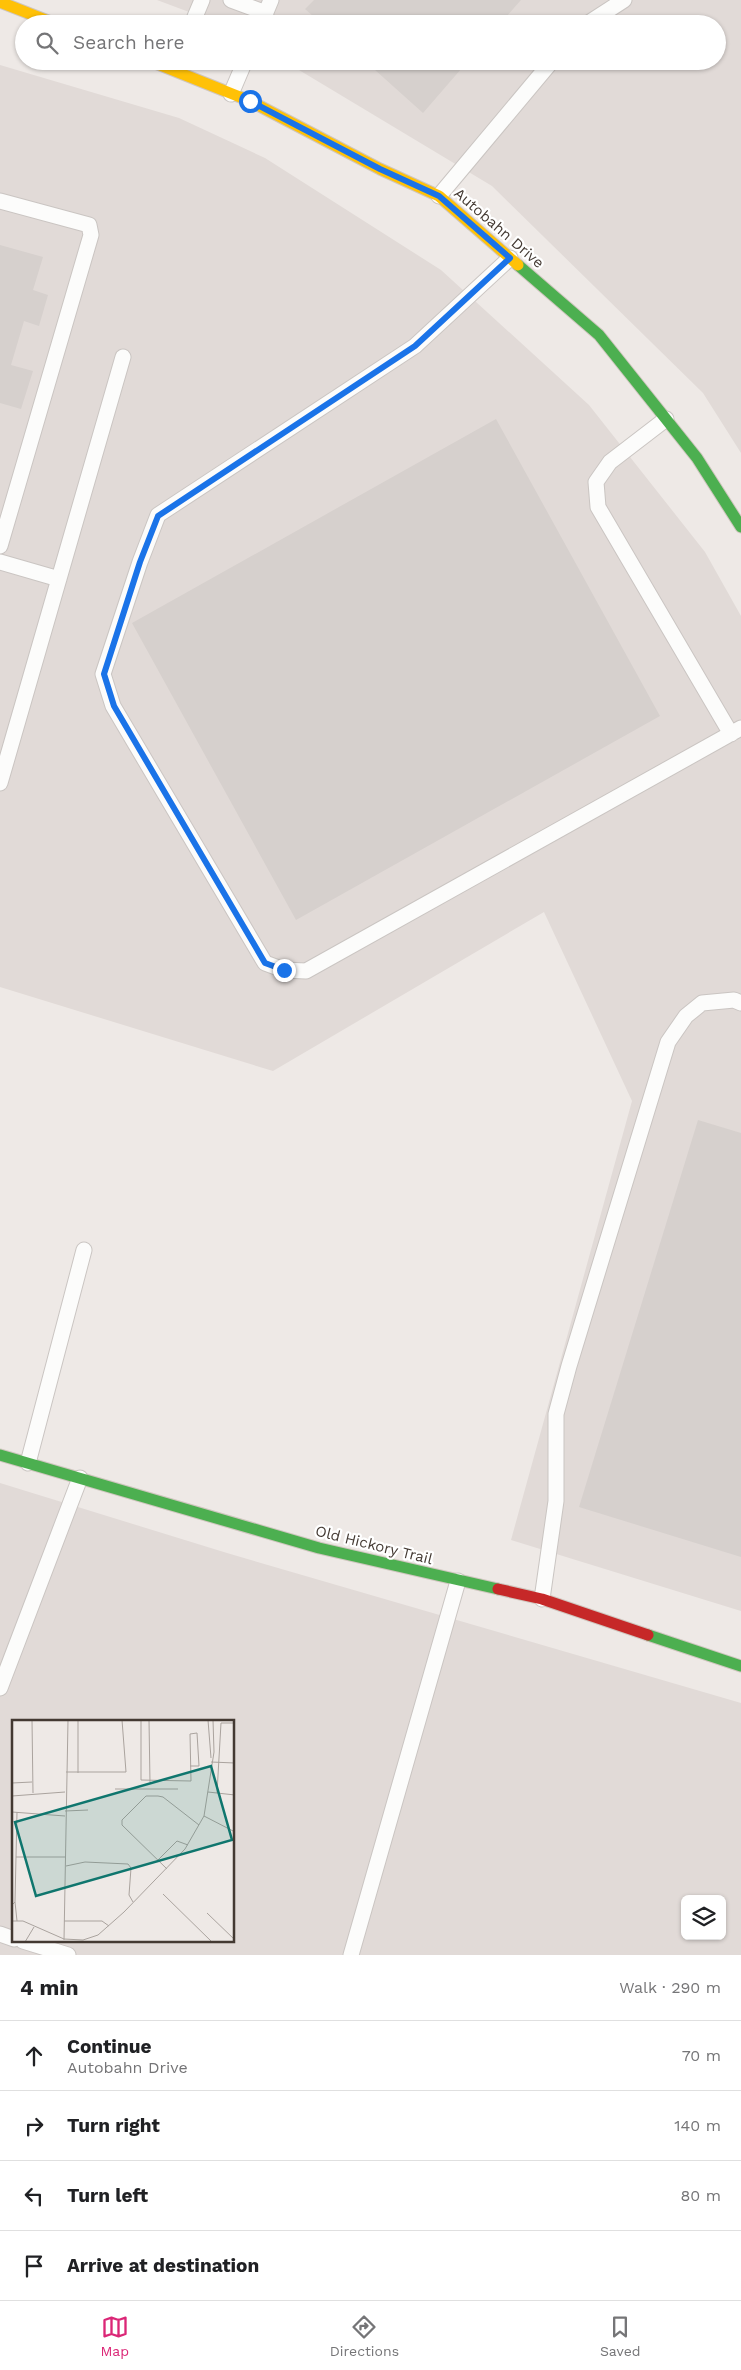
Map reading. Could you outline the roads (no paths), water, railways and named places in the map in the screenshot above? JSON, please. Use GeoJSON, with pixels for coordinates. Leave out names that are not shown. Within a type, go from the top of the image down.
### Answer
{"type":"FeatureCollection","features":[{"type":"Feature","properties":{"kind":"street"},"geometry":{"type":"LineString","coordinates":[[0,2],[33,15]]}},
{"type":"Feature","properties":{"kind":"street","name":"Autobahn Drive"},"geometry":{"type":"LineString","coordinates":[[183,70],[250,101],[380,169],[439,196],[599,335],[697,458],[741,528]]}},
{"type":"Feature","properties":{"kind":"street","name":"Old Hickory Trail"},"geometry":{"type":"LineString","coordinates":[[0,1455],[319,1548],[458,1581],[542,1598],[741,1666]]}},
{"type":"Feature","properties":{"kind":"lane"},"geometry":{"type":"LineString","coordinates":[[196,15],[202,0]]}},
{"type":"Feature","properties":{"kind":"lane"},"geometry":{"type":"LineString","coordinates":[[231,0],[266,12]]}},
{"type":"Feature","properties":{"kind":"lane"},"geometry":{"type":"LineString","coordinates":[[601,15],[624,0]]}},
{"type":"Feature","properties":{"kind":"lane"},"geometry":{"type":"LineString","coordinates":[[232,94],[241,70]]}},
{"type":"Feature","properties":{"kind":"lane"},"geometry":{"type":"LineString","coordinates":[[439,196],[544,70]]}},
{"type":"Feature","properties":{"kind":"lane"},"geometry":{"type":"LineString","coordinates":[[0,200],[90,225],[91,235],[0,546]]}},
{"type":"Feature","properties":{"kind":"lane"},"geometry":{"type":"LineString","coordinates":[[510,258],[415,346],[158,516],[140,562],[104,674],[114,706],[265,963],[284,970],[306,972],[736,731],[598,507],[596,482],[610,462],[666,419]]}},
{"type":"Feature","properties":{"kind":"lane"},"geometry":{"type":"LineString","coordinates":[[0,783],[123,357]]}},
{"type":"Feature","properties":{"kind":"lane"},"geometry":{"type":"LineString","coordinates":[[0,562],[59,579]]}},
{"type":"Feature","properties":{"kind":"lane"},"geometry":{"type":"LineString","coordinates":[[542,1598],[556,1501],[556,1414],[668,1042],[686,1016],[702,1003],[734,1000],[741,1002]]}},
{"type":"Feature","properties":{"kind":"lane"},"geometry":{"type":"LineString","coordinates":[[28,1463],[84,1250]]}},
{"type":"Feature","properties":{"kind":"lane"},"geometry":{"type":"LineString","coordinates":[[0,1688],[80,1478]]}},
{"type":"Feature","properties":{"kind":"lane"},"geometry":{"type":"LineString","coordinates":[[351,1955],[458,1581]]}},
{"type":"Feature","properties":{"kind":"lane"},"geometry":{"type":"LineString","coordinates":[[26,1942],[68,1955]]}}]}
